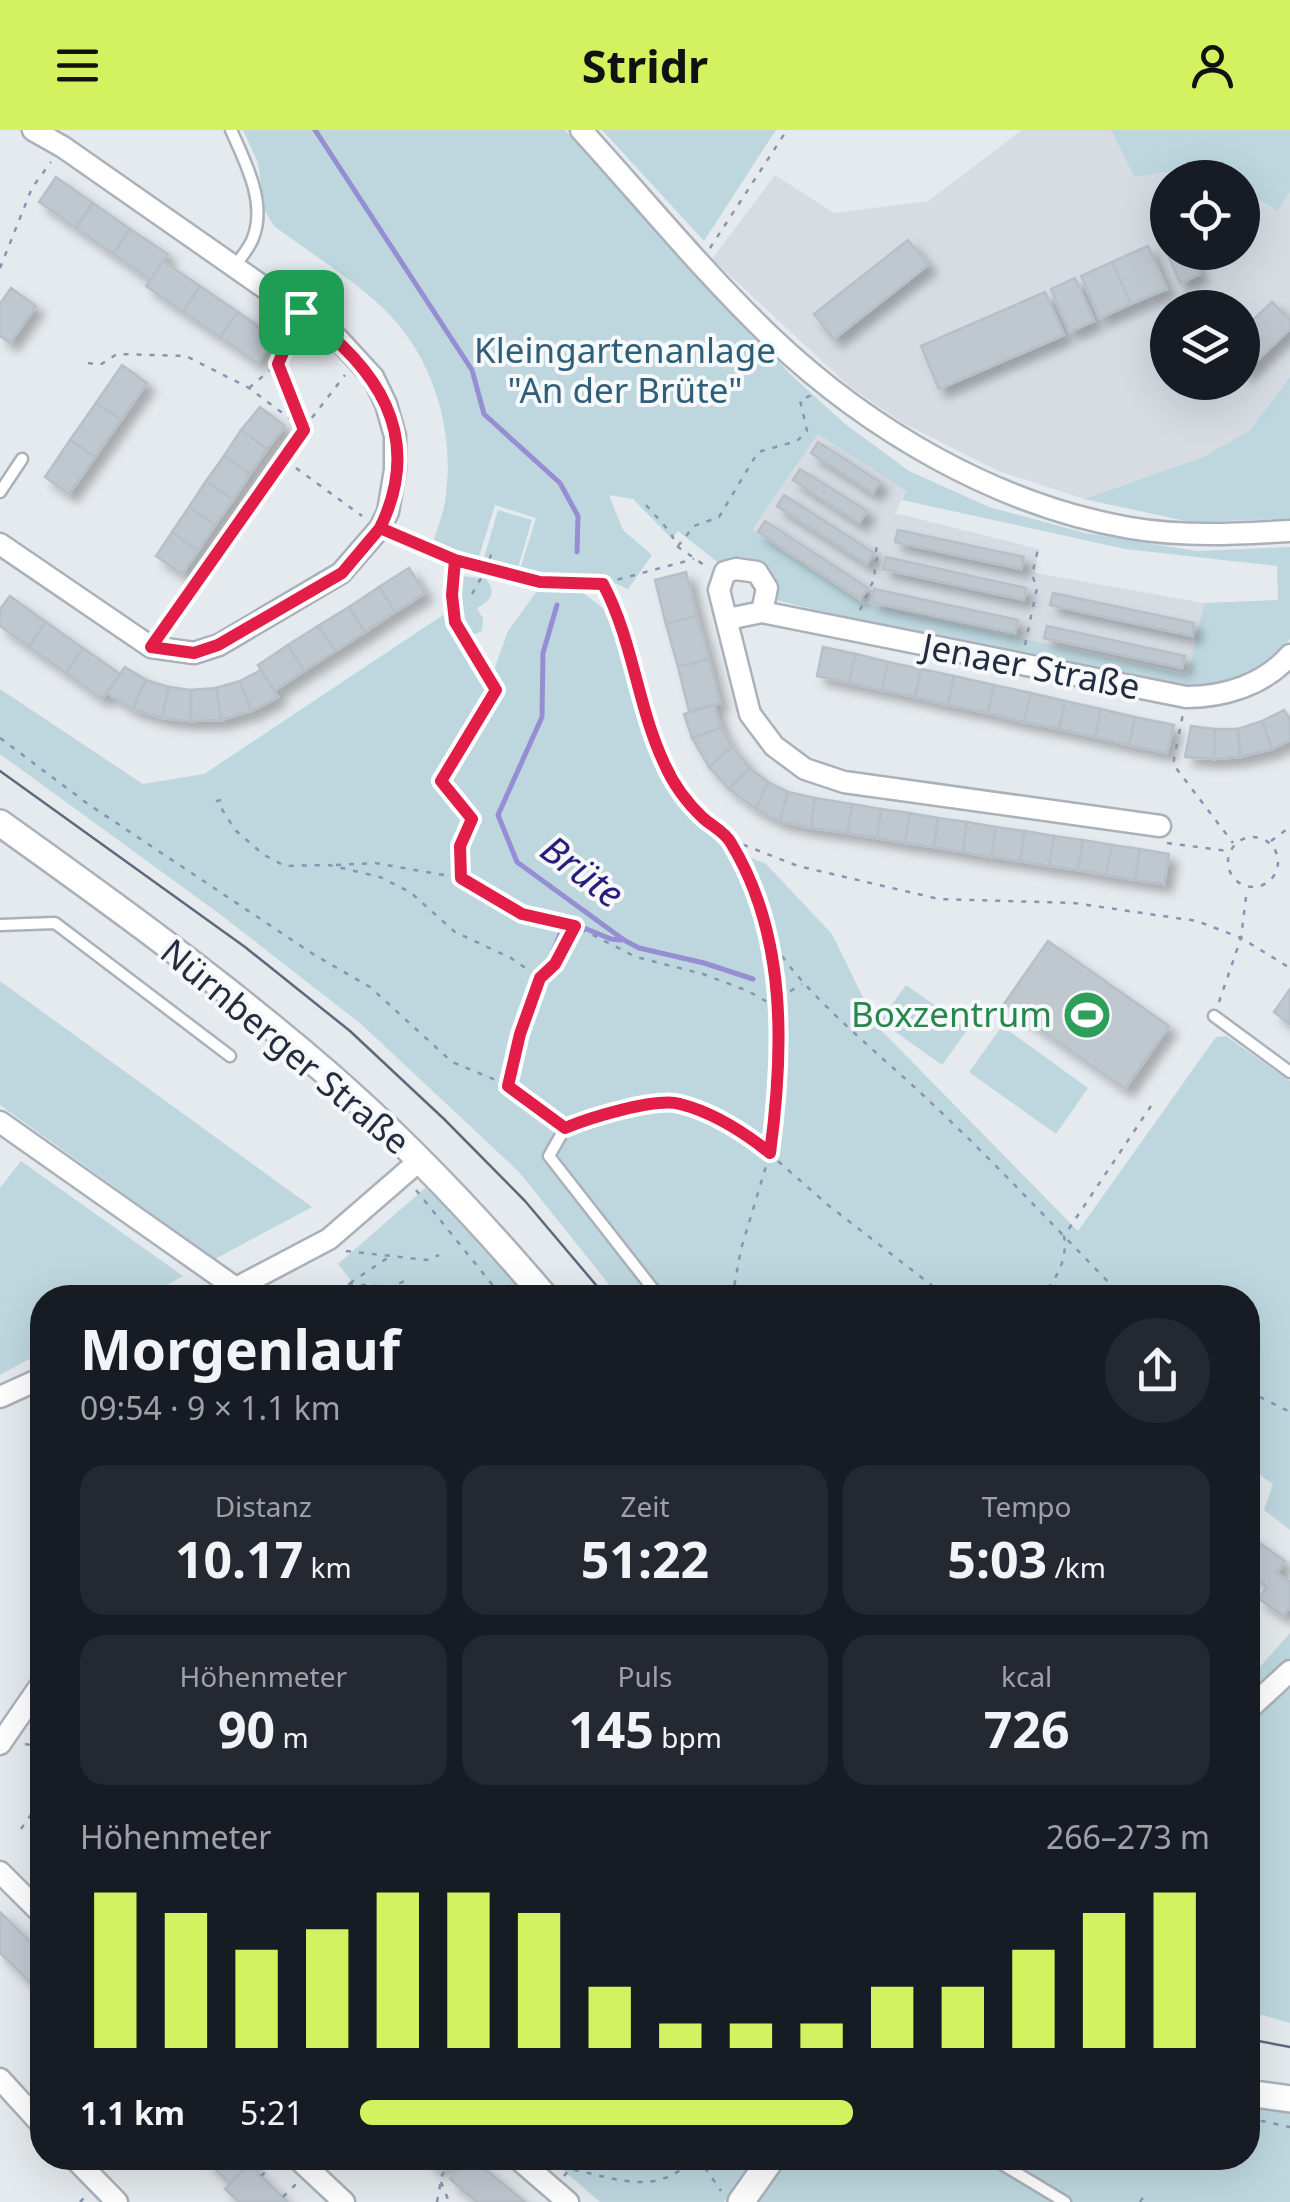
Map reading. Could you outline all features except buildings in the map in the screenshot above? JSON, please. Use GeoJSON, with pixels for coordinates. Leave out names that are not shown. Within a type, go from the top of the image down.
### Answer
{"type":"FeatureCollection","features":[{"type":"Feature","properties":{"kind":"street"},"geometry":{"type":"LineString","coordinates":[[0,544],[151,647],[194,653],[218,645],[342,573],[380,528],[388,512],[395,470],[395,436],[386,404],[358,358],[338,339],[236,265],[33,130]]}},
{"type":"Feature","properties":{"kind":"street"},"geometry":{"type":"LineString","coordinates":[[581,130],[771,337],[830,387],[928,454],[1026,500],[1130,528],[1212,535],[1290,530]]}},
{"type":"Feature","properties":{"kind":"street"},"geometry":{"type":"LineString","coordinates":[[762,612],[767,588],[758,572],[726,572],[719,590],[750,714],[774,746],[805,769],[844,782],[1160,826]]}},
{"type":"Feature","properties":{"kind":"street","name":"Jenaer Straße"},"geometry":{"type":"LineString","coordinates":[[728,619],[762,612],[1186,698],[1214,697],[1247,686],[1277,671],[1290,656]]}},
{"type":"Feature","properties":{"kind":"street","name":"Nürnberger Straße"},"geometry":{"type":"LineString","coordinates":[[0,824],[231,993],[329,1075],[412,1168],[470,1212],[535,1285]]}},
{"type":"Feature","properties":{"kind":"street"},"geometry":{"type":"LineString","coordinates":[[0,1122],[222,1285]]}},
{"type":"Feature","properties":{"kind":"street"},"geometry":{"type":"LineString","coordinates":[[249,1285],[329,1238],[412,1168]]}},
{"type":"Feature","properties":{"kind":"street"},"geometry":{"type":"LineString","coordinates":[[0,1397],[30,1383]]}},
{"type":"Feature","properties":{"kind":"street"},"geometry":{"type":"LineString","coordinates":[[1260,1699],[1290,1670]]}},
{"type":"Feature","properties":{"kind":"street"},"geometry":{"type":"LineString","coordinates":[[0,1744],[30,1700]]}},
{"type":"Feature","properties":{"kind":"street"},"geometry":{"type":"LineString","coordinates":[[0,1872],[30,1902]]}},
{"type":"Feature","properties":{"kind":"street"},"geometry":{"type":"LineString","coordinates":[[0,2079],[30,2111]]}},
{"type":"Feature","properties":{"kind":"street"},"geometry":{"type":"LineString","coordinates":[[1260,2094],[1290,2099]]}},
{"type":"Feature","properties":{"kind":"street"},"geometry":{"type":"LineString","coordinates":[[86,2170],[117,2202]]}},
{"type":"Feature","properties":{"kind":"street"},"geometry":{"type":"LineString","coordinates":[[310,2170],[344,2202]]}},
{"type":"Feature","properties":{"kind":"street"},"geometry":{"type":"LineString","coordinates":[[531,2170],[561,2196]]}},
{"type":"Feature","properties":{"kind":"street"},"geometry":{"type":"LineString","coordinates":[[741,2202],[764,2170]]}},
{"type":"Feature","properties":{"kind":"lane"},"geometry":{"type":"LineString","coordinates":[[231,130],[253,181],[256,203],[254,236],[236,265]]}},
{"type":"Feature","properties":{"kind":"lane"},"geometry":{"type":"LineString","coordinates":[[151,647],[288,452]]}},
{"type":"Feature","properties":{"kind":"lane"},"geometry":{"type":"LineString","coordinates":[[0,492],[22,459]]}},
{"type":"Feature","properties":{"kind":"lane"},"geometry":{"type":"LineString","coordinates":[[0,924],[55,923],[230,1056]]}},
{"type":"Feature","properties":{"kind":"lane"},"geometry":{"type":"LineString","coordinates":[[1214,1016],[1290,1072]]}},
{"type":"Feature","properties":{"kind":"lane"},"geometry":{"type":"LineString","coordinates":[[565,1128],[549,1156],[650,1285]]}},
{"type":"Feature","properties":{"kind":"lane"},"geometry":{"type":"LineString","coordinates":[[1012,2170],[1065,2202]]}},
{"type":"Feature","properties":{"kind":"path"},"geometry":{"type":"LineString","coordinates":[[701,262],[787,130]]}},
{"type":"Feature","properties":{"kind":"path"},"geometry":{"type":"LineString","coordinates":[[0,268],[32,188],[63,147]]}},
{"type":"Feature","properties":{"kind":"path"},"geometry":{"type":"LineString","coordinates":[[249,388],[278,364],[301,312]]}},
{"type":"Feature","properties":{"kind":"path"},"geometry":{"type":"LineString","coordinates":[[88,363],[100,364],[117,354],[186,356],[249,388],[302,429]]}},
{"type":"Feature","properties":{"kind":"path"},"geometry":{"type":"LineString","coordinates":[[358,358],[288,452],[298,471],[380,528],[455,560],[540,582],[603,584],[694,559]]}},
{"type":"Feature","properties":{"kind":"path"},"geometry":{"type":"LineString","coordinates":[[278,364],[302,429]]}},
{"type":"Feature","properties":{"kind":"path"},"geometry":{"type":"LineString","coordinates":[[678,546],[694,526],[720,517],[758,452],[797,441],[807,431],[800,400],[830,387]]}},
{"type":"Feature","properties":{"kind":"path"},"geometry":{"type":"LineString","coordinates":[[646,505],[678,546],[713,573],[719,590]]}},
{"type":"Feature","properties":{"kind":"path"},"geometry":{"type":"LineString","coordinates":[[878,540],[876,551],[880,553]]}},
{"type":"Feature","properties":{"kind":"path"},"geometry":{"type":"LineString","coordinates":[[472,594],[488,568],[493,548]]}},
{"type":"Feature","properties":{"kind":"path"},"geometry":{"type":"LineString","coordinates":[[863,599],[875,577],[874,565],[887,549]]}},
{"type":"Feature","properties":{"kind":"path"},"geometry":{"type":"LineString","coordinates":[[1026,640],[1037,588],[1032,575],[1038,549]]}},
{"type":"Feature","properties":{"kind":"path"},"geometry":{"type":"LineString","coordinates":[[455,560],[455,622],[496,690],[441,781],[472,819],[460,846],[461,878]]}},
{"type":"Feature","properties":{"kind":"path"},"geometry":{"type":"LineString","coordinates":[[603,584],[620,616],[646,715],[675,787],[702,818],[730,839],[798,866],[939,899],[1074,903],[1197,921],[1241,938],[1290,968]]}},
{"type":"Feature","properties":{"kind":"path"},"geometry":{"type":"LineString","coordinates":[[0,738],[88,804],[370,987],[452,1062],[508,1086],[565,1128],[597,1115],[678,1102],[746,1133],[828,1205],[931,1285]]}},
{"type":"Feature","properties":{"kind":"path"},"geometry":{"type":"LineString","coordinates":[[1176,744],[1173,764],[1234,844]]}},
{"type":"Feature","properties":{"kind":"path"},"geometry":{"type":"LineString","coordinates":[[222,800],[216,801],[235,830],[285,866],[375,863],[461,878],[522,914],[575,926],[636,957],[703,974],[748,991],[778,1008]]}},
{"type":"Feature","properties":{"kind":"path"},"geometry":{"type":"LineString","coordinates":[[1160,826],[1166,843],[1230,851]]}},
{"type":"Feature","properties":{"kind":"path"},"geometry":{"type":"LineString","coordinates":[[1269,843],[1290,827]]}},
{"type":"Feature","properties":{"kind":"path"},"geometry":{"type":"LineString","coordinates":[[1254,837],[1269,843],[1278,856],[1273,878],[1259,887],[1248,888],[1231,876],[1227,863],[1234,844],[1254,837]]}},
{"type":"Feature","properties":{"kind":"path"},"geometry":{"type":"LineString","coordinates":[[730,839],[771,940],[803,983],[1007,1174],[1111,1285]]}},
{"type":"Feature","properties":{"kind":"path"},"geometry":{"type":"LineString","coordinates":[[329,865],[380,878],[410,892],[455,932],[511,958],[540,978]]}},
{"type":"Feature","properties":{"kind":"path"},"geometry":{"type":"LineString","coordinates":[[1214,1016],[1241,938],[1248,888]]}},
{"type":"Feature","properties":{"kind":"path"},"geometry":{"type":"LineString","coordinates":[[508,1086],[520,1034],[540,978],[555,964],[575,926]]}},
{"type":"Feature","properties":{"kind":"path"},"geometry":{"type":"LineString","coordinates":[[734,1285],[770,1153],[778,1093],[778,1008],[771,940]]}},
{"type":"Feature","properties":{"kind":"path"},"geometry":{"type":"LineString","coordinates":[[777,999],[803,983]]}},
{"type":"Feature","properties":{"kind":"path"},"geometry":{"type":"LineString","coordinates":[[1050,1285],[1066,1251],[1064,1236],[1154,1103]]}},
{"type":"Feature","properties":{"kind":"path"},"geometry":{"type":"LineString","coordinates":[[412,1168],[494,1285]]}},
{"type":"Feature","properties":{"kind":"path"},"geometry":{"type":"LineString","coordinates":[[329,1238],[341,1250],[389,1258],[426,1260],[439,1256]]}},
{"type":"Feature","properties":{"kind":"path"},"geometry":{"type":"LineString","coordinates":[[348,1284],[389,1258]]}},
{"type":"Feature","properties":{"kind":"path"},"geometry":{"type":"LineString","coordinates":[[396,1285],[407,1280]]}},
{"type":"Feature","properties":{"kind":"path"},"geometry":{"type":"LineString","coordinates":[[348,1284],[362,1285]]}},
{"type":"Feature","properties":{"kind":"path"},"geometry":{"type":"LineString","coordinates":[[1260,1396],[1290,1412]]}},
{"type":"Feature","properties":{"kind":"path"},"geometry":{"type":"LineString","coordinates":[[21,1829],[30,1816]]}},
{"type":"Feature","properties":{"kind":"path"},"geometry":{"type":"LineString","coordinates":[[1260,2121],[1290,2127]]}},
{"type":"Feature","properties":{"kind":"path"},"geometry":{"type":"LineString","coordinates":[[261,2176],[267,2170]]}},
{"type":"Feature","properties":{"kind":"path"},"geometry":{"type":"LineString","coordinates":[[436,2202],[447,2170]]}},
{"type":"Feature","properties":{"kind":"path"},"geometry":{"type":"LineString","coordinates":[[561,2196],[570,2170]]}},
{"type":"Feature","properties":{"kind":"path"},"geometry":{"type":"LineString","coordinates":[[575,2170],[642,2183],[672,2177],[680,2170]]}},
{"type":"Feature","properties":{"kind":"path"},"geometry":{"type":"LineString","coordinates":[[707,2170],[728,2202]]}},
{"type":"Feature","properties":{"kind":"path"},"geometry":{"type":"LineString","coordinates":[[441,2180],[449,2202]]}},
{"type":"Feature","properties":{"kind":"path"},"geometry":{"type":"LineString","coordinates":[[1140,2202],[1146,2193]]}},
{"type":"Feature","properties":{"kind":"shaded area"},"geometry":{"type":"Polygon","coordinates":[[[1022,130],[1111,130],[1134,177],[1150,174],[1150,270],[1260,270],[1260,201],[1276,211],[1290,192],[1290,377],[1249,431],[1203,457],[1084,499],[998,471],[901,422],[849,386],[712,259],[775,175],[834,213],[928,201],[1022,130]]]}},
{"type":"Feature","properties":{"kind":"shaded area"},"geometry":{"type":"Polygon","coordinates":[[[818,434],[906,491],[895,513],[1039,549],[1035,573],[1204,603],[1189,675],[862,603],[752,530],[818,434]]]}},
{"type":"Feature","properties":{"kind":"green space"},"geometry":{"type":"Polygon","coordinates":[[[243,130],[565,130],[789,373],[844,423],[909,471],[989,507],[1085,533],[1197,551],[1290,547],[1290,639],[1264,663],[1237,678],[1207,685],[1172,685],[869,623],[772,599],[772,583],[720,564],[678,531],[672,539],[633,499],[609,495],[623,530],[652,555],[628,589],[596,575],[519,573],[536,518],[495,505],[478,560],[432,546],[448,475],[444,423],[428,374],[417,351],[385,310],[274,226],[265,211],[258,163],[243,130]],[[818,434],[752,530],[862,603],[1188,675],[1204,603],[1278,600],[1277,566],[1125,549],[902,500],[906,491],[818,434]]]}},
{"type":"Feature","properties":{"kind":"green space","name":"Kleingartenanlage \"An der Brüte\""},"geometry":{"type":"Polygon","coordinates":[[[602,130],[776,130],[704,241],[602,130]]]}},
{"type":"Feature","properties":{"kind":"green space"},"geometry":{"type":"Polygon","coordinates":[[[1111,130],[1290,130],[1290,192],[1277,211],[1260,200],[1260,160],[1150,160],[1150,174],[1134,177],[1111,130]]]}},
{"type":"Feature","properties":{"kind":"green space"},"geometry":{"type":"Polygon","coordinates":[[[1290,377],[1290,519],[1190,522],[1084,499],[1203,457],[1249,431],[1290,377]]]}},
{"type":"Feature","properties":{"kind":"green space"},"geometry":{"type":"Polygon","coordinates":[[[498,510],[532,520],[517,571],[483,561],[498,510]]]}},
{"type":"Feature","properties":{"kind":"green space"},"geometry":{"type":"Polygon","coordinates":[[[462,576],[486,579],[492,592],[477,608],[483,619],[482,631],[472,635],[461,626],[465,615],[456,591],[462,576]]]}},
{"type":"Feature","properties":{"kind":"green space"},"geometry":{"type":"Polygon","coordinates":[[[537,591],[582,592],[613,616],[638,718],[671,790],[696,822],[728,848],[766,864],[832,934],[877,1026],[1078,1231],[1216,1037],[1226,1036],[1290,1081],[1290,1530],[1264,1510],[1273,1484],[1260,1475],[1260,1285],[609,1285],[519,1172],[361,1024],[221,915],[0,754],[0,689],[143,784],[204,774],[443,615],[487,689],[508,631],[537,591]]]}},
{"type":"Feature","properties":{"kind":"green space"},"geometry":{"type":"Polygon","coordinates":[[[0,981],[312,1207],[215,1259],[0,1105],[0,981]]]}},
{"type":"Feature","properties":{"kind":"green space"},"geometry":{"type":"Polygon","coordinates":[[[906,985],[968,1029],[942,1065],[880,1021],[906,985]]]}},
{"type":"Feature","properties":{"kind":"green space"},"geometry":{"type":"Polygon","coordinates":[[[1002,1026],[1088,1088],[1056,1134],[969,1072],[1002,1026]]]}},
{"type":"Feature","properties":{"kind":"green space"},"geometry":{"type":"Polygon","coordinates":[[[21,1161],[183,1276],[166,1285],[30,1285],[30,1359],[0,1375],[0,1188],[21,1161]]]}},
{"type":"Feature","properties":{"kind":"green space"},"geometry":{"type":"Polygon","coordinates":[[[425,1188],[446,1203],[517,1285],[355,1285],[338,1264],[425,1188]]]}},
{"type":"Feature","properties":{"kind":"green space"},"geometry":{"type":"Polygon","coordinates":[[[1290,1633],[1290,2023],[1260,2014],[1260,1667],[1290,1633]]]}},
{"type":"Feature","properties":{"kind":"green space"},"geometry":{"type":"Polygon","coordinates":[[[1260,2105],[1290,2111],[1290,2202],[751,2202],[774,2170],[1260,2170],[1260,2105]]]}},
{"type":"Feature","properties":{"kind":"green space"},"geometry":{"type":"Polygon","coordinates":[[[563,2170],[745,2170],[724,2202],[600,2202],[563,2170]]]}},
{"type":"Feature","properties":{"kind":"waterway","name":"Brüte"},"geometry":{"type":"LineString","coordinates":[[315,130],[472,370],[484,414],[560,483],[578,516],[577,552]]}},
{"type":"Feature","properties":{"kind":"waterway","name":"Brüte"},"geometry":{"type":"LineString","coordinates":[[557,605],[543,653],[542,717],[498,815],[517,862],[639,948],[753,979]]}},
{"type":"Feature","properties":{"kind":"waterway"},"geometry":{"type":"LineString","coordinates":[[567,921],[621,940]]}},
{"type":"Feature","properties":{"kind":"waterway"},"geometry":{"type":"LineString","coordinates":[[549,961],[563,927]]}},
{"type":"Feature","properties":{"kind":"tram line"},"geometry":{"type":"LineString","coordinates":[[0,771],[245,947],[350,1031],[525,1201],[596,1285]]}},
{"type":"Feature","properties":{"kind":"tram line"},"geometry":{"type":"LineString","coordinates":[[1260,2041],[1290,2047]]}},
{"type":"Feature","properties":{"kind":"place","name":"Boxzentrum"},"geometry":{"type":"Point","coordinates":[1087,1015]}},
{"type":"Feature","properties":{"kind":"route"},"geometry":{"type":"LineString","coordinates":[[301,312],[278,364],[304,430],[151,647],[194,653],[218,645],[342,573],[380,528],[455,560],[455,622],[496,690],[441,781],[472,819],[460,846],[461,878],[522,914],[575,926],[555,964],[540,978],[520,1034],[508,1086],[565,1128],[597,1115],[678,1102],[746,1133],[770,1153],[778,1093],[777,999],[771,940],[730,839],[702,818],[675,787],[646,715],[620,616],[603,584],[540,582],[455,560],[427,550],[380,528],[388,512],[395,470],[395,436],[386,404],[358,358],[301,312]]}}]}
